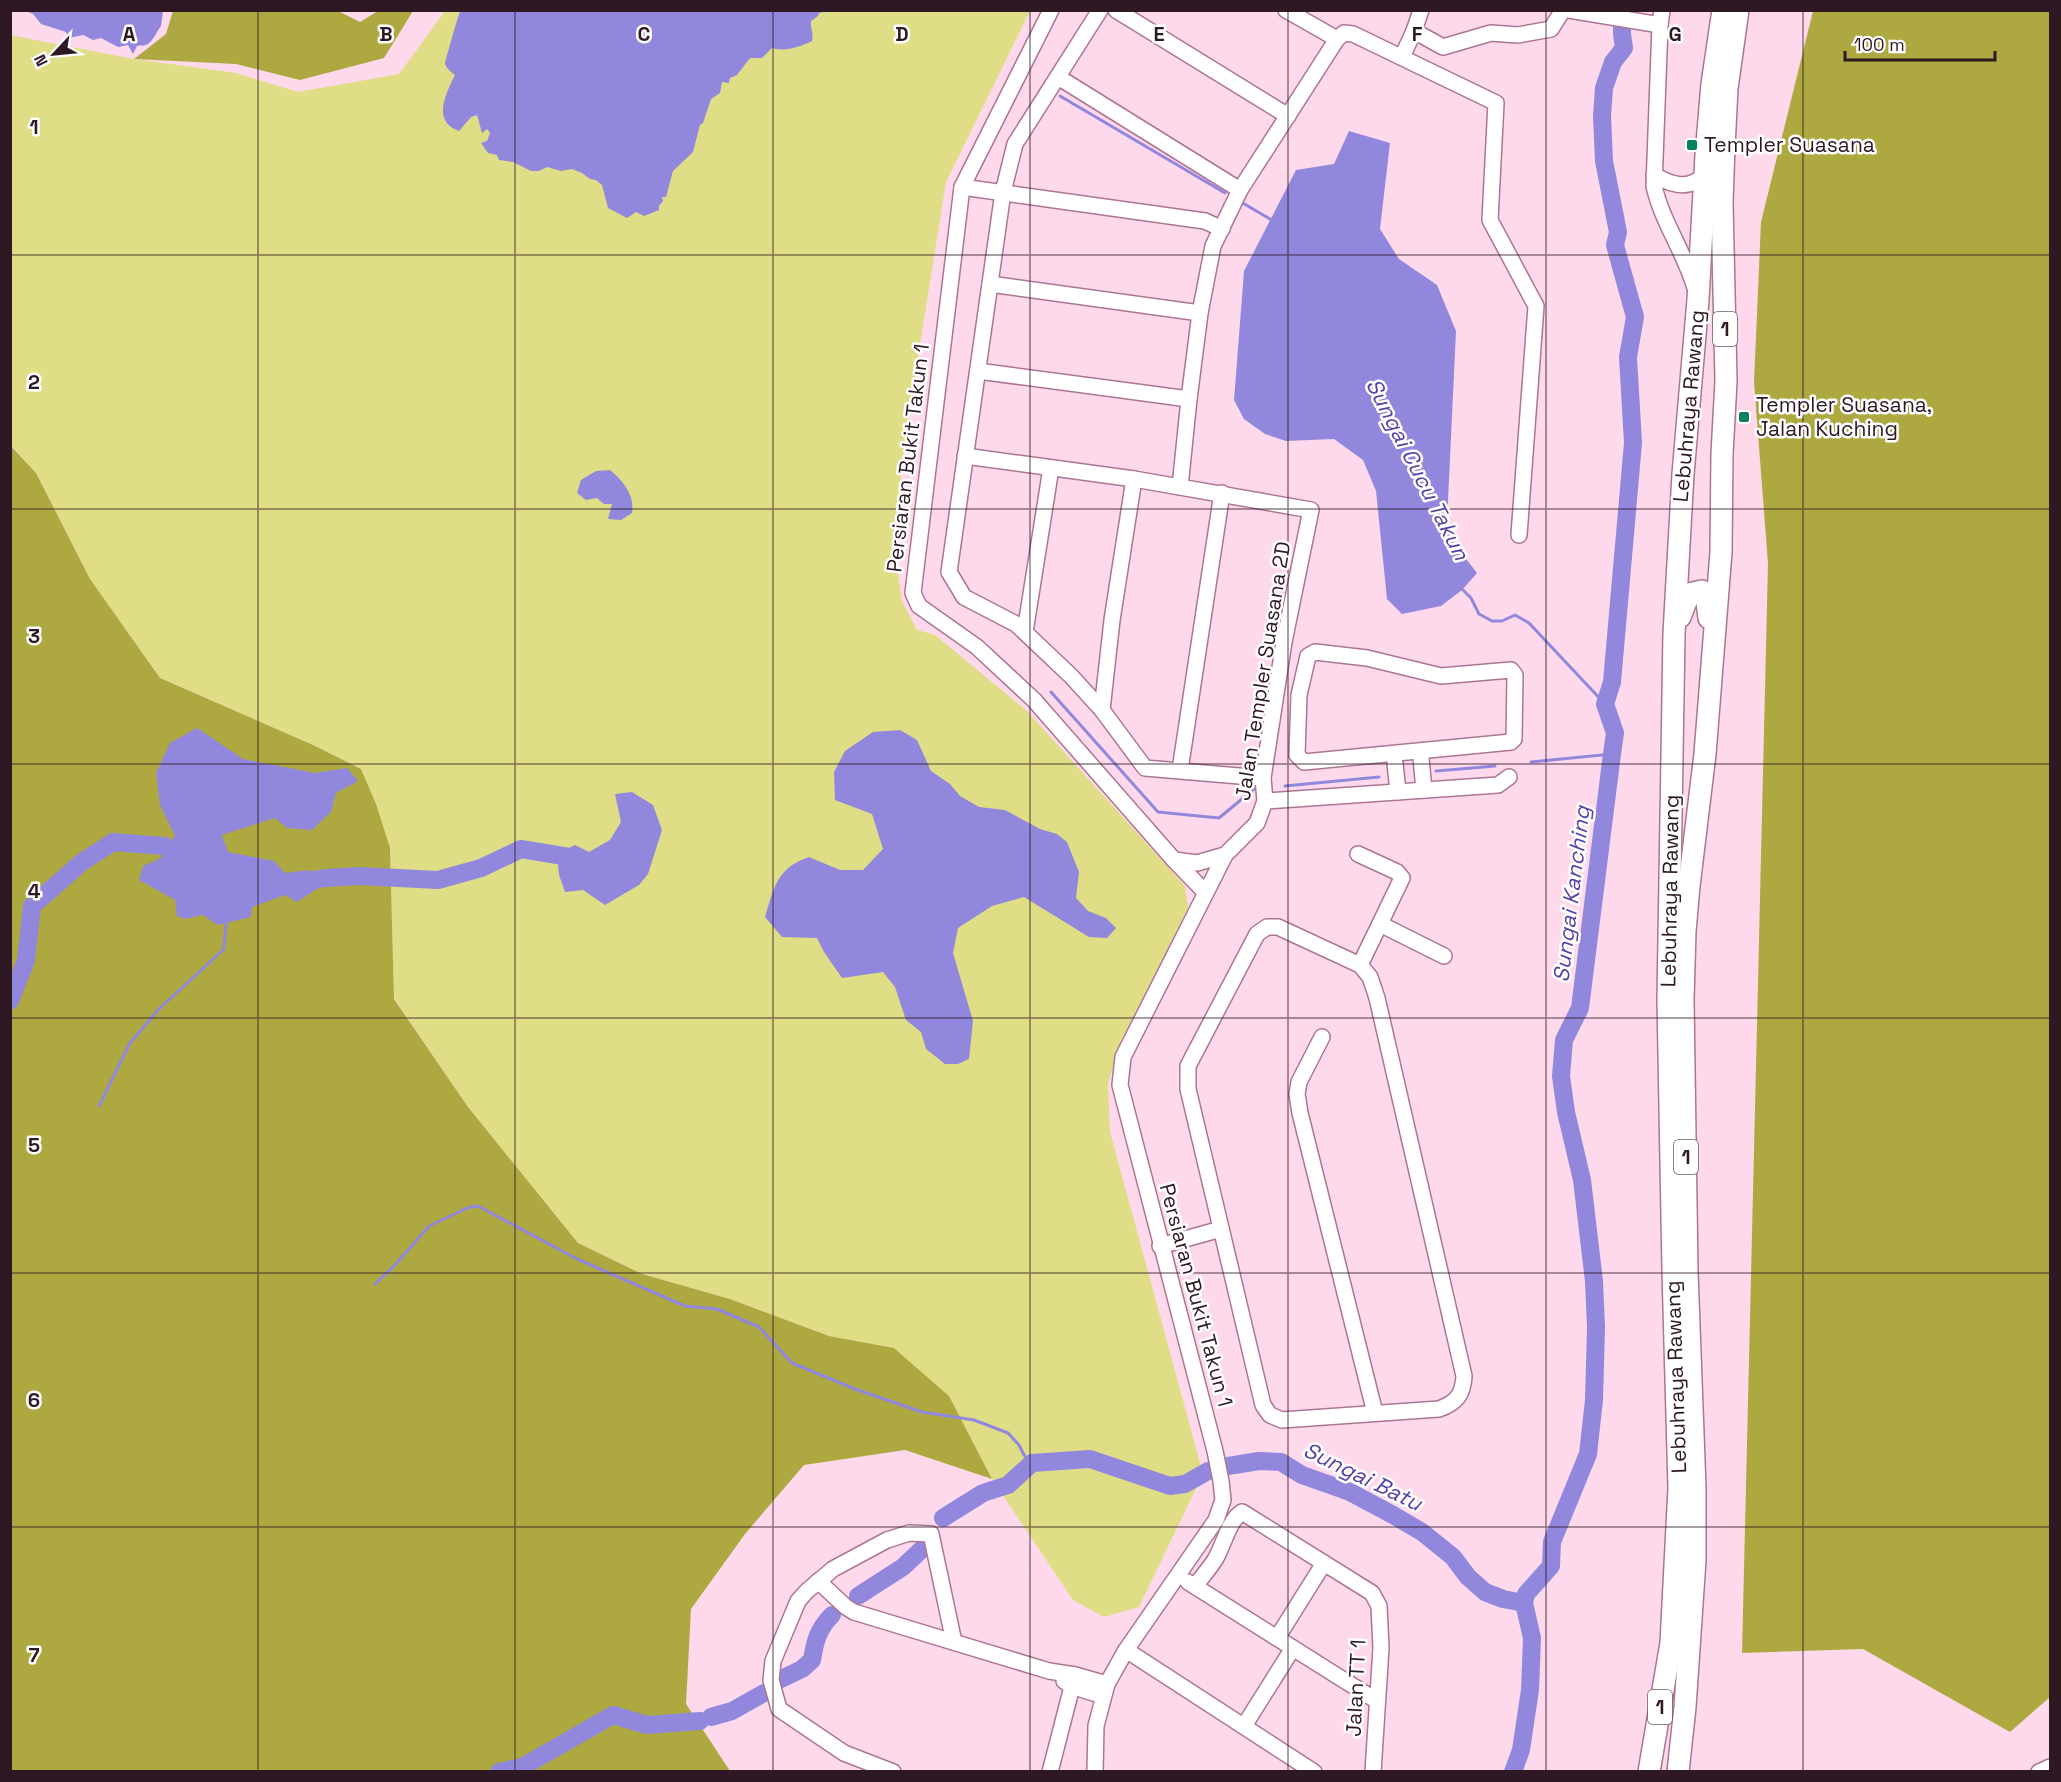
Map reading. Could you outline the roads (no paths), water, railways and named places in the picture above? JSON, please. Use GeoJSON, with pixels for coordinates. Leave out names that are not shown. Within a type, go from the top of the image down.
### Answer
{"type":"FeatureCollection","features":[{"type":"Feature","properties":{"kind":"highway","name":"Lebuhraya Rawang"},"geometry":{"type":"LineString","coordinates":[[1649,1772],[1671,1643],[1679,1488],[1672,1271],[1668,1000],[1674,634],[1683,474],[1698,300],[1712,84],[1723,10]]}},
{"type":"Feature","properties":{"kind":"highway","name":"Lebuhraya Rawang"},"geometry":{"type":"LineString","coordinates":[[1678,1772],[1695,1560],[1695,1488],[1687,1271],[1684,977],[1689,886],[1704,754],[1721,552],[1722,454],[1726,381],[1722,202],[1727,88],[1738,10]]}},
{"type":"Feature","properties":{"kind":"highway"},"geometry":{"type":"LineString","coordinates":[[1674,634],[1689,594],[1702,591],[1706,595],[1714,648]]}},
{"type":"Feature","properties":{"kind":"highway"},"geometry":{"type":"LineString","coordinates":[[1685,1707],[1689,1772]]}},
{"type":"Feature","properties":{"kind":"street","name":"Persiaran Bukit Takun 1"},"geometry":{"type":"LineString","coordinates":[[1051,10],[962,187],[913,593],[919,606],[977,647],[1034,700],[1174,860],[1205,892],[1123,1057],[1120,1085],[1215,1451],[1222,1500],[1216,1520],[1126,1650],[1105,1690],[1095,1726],[1095,1772]]}},
{"type":"Feature","properties":{"kind":"street"},"geometry":{"type":"LineString","coordinates":[[1100,10],[1015,144],[1003,192],[950,572],[964,597],[1016,624],[1071,676],[1102,710],[1145,768],[1263,778]]}},
{"type":"Feature","properties":{"kind":"street"},"geometry":{"type":"LineString","coordinates":[[1116,10],[1288,116]]}},
{"type":"Feature","properties":{"kind":"street"},"geometry":{"type":"LineString","coordinates":[[1286,10],[1337,39]]}},
{"type":"Feature","properties":{"kind":"street"},"geometry":{"type":"LineString","coordinates":[[1402,57],[1421,10]]}},
{"type":"Feature","properties":{"kind":"street"},"geometry":{"type":"LineString","coordinates":[[1414,31],[1443,47],[1491,33],[1518,35],[1551,29],[1563,10]]}},
{"type":"Feature","properties":{"kind":"street"},"geometry":{"type":"LineString","coordinates":[[1569,10],[1644,23],[1661,18],[1654,175],[1657,199],[1687,264],[1698,300]]}},
{"type":"Feature","properties":{"kind":"street"},"geometry":{"type":"LineString","coordinates":[[1180,487],[1200,313],[1213,246],[1240,190],[1337,39],[1344,33],[1353,34],[1496,103],[1491,220],[1536,306],[1518,535]]}},
{"type":"Feature","properties":{"kind":"street"},"geometry":{"type":"LineString","coordinates":[[1058,77],[1240,190]]}},
{"type":"Feature","properties":{"kind":"street"},"geometry":{"type":"LineString","coordinates":[[1654,175],[1668,183],[1681,185],[1699,181],[1705,174]]}},
{"type":"Feature","properties":{"kind":"street"},"geometry":{"type":"LineString","coordinates":[[962,187],[1205,221],[1222,229]]}},
{"type":"Feature","properties":{"kind":"street"},"geometry":{"type":"LineString","coordinates":[[990,284],[1200,313]]}},
{"type":"Feature","properties":{"kind":"street"},"geometry":{"type":"LineString","coordinates":[[978,371],[1189,399]]}},
{"type":"Feature","properties":{"kind":"street"},"geometry":{"type":"LineString","coordinates":[[966,456],[1222,493],[1180,770]]}},
{"type":"Feature","properties":{"kind":"street"},"geometry":{"type":"LineString","coordinates":[[1025,632],[1051,468]]}},
{"type":"Feature","properties":{"kind":"street"},"geometry":{"type":"LineString","coordinates":[[1102,710],[1112,620],[1134,479]]}},
{"type":"Feature","properties":{"kind":"street","name":"Jalan Templer Suasana 2D"},"geometry":{"type":"LineString","coordinates":[[1205,892],[1225,855],[1257,824],[1265,801],[1263,778],[1284,642],[1311,510],[1222,493]]}},
{"type":"Feature","properties":{"kind":"street"},"geometry":{"type":"LineString","coordinates":[[1315,652],[1367,658],[1441,676],[1510,670],[1515,675],[1513,741],[1304,762],[1298,755],[1299,695],[1308,656],[1315,652]]}},
{"type":"Feature","properties":{"kind":"street"},"geometry":{"type":"LineString","coordinates":[[1398,792],[1395,766],[1421,762],[1424,790]]}},
{"type":"Feature","properties":{"kind":"street"},"geometry":{"type":"LineString","coordinates":[[1265,801],[1498,785],[1509,777]]}},
{"type":"Feature","properties":{"kind":"street"},"geometry":{"type":"LineString","coordinates":[[1358,854],[1397,872],[1402,878],[1360,965]]}},
{"type":"Feature","properties":{"kind":"street"},"geometry":{"type":"LineString","coordinates":[[1174,860],[1197,863],[1225,855]]}},
{"type":"Feature","properties":{"kind":"street"},"geometry":{"type":"LineString","coordinates":[[1380,924],[1444,956]]}},
{"type":"Feature","properties":{"kind":"street"},"geometry":{"type":"LineString","coordinates":[[1267,927],[1278,927],[1360,965],[1370,977],[1377,998],[1464,1376],[1464,1387],[1458,1399],[1438,1409],[1282,1420],[1270,1415],[1263,1405],[1221,1228],[1188,1089],[1188,1066],[1257,934],[1267,927]]}},
{"type":"Feature","properties":{"kind":"street"},"geometry":{"type":"LineString","coordinates":[[1322,1037],[1299,1082],[1297,1094],[1376,1413]]}},
{"type":"Feature","properties":{"kind":"street"},"geometry":{"type":"LineString","coordinates":[[1160,1246],[1221,1228]]}},
{"type":"Feature","properties":{"kind":"street"},"geometry":{"type":"LineString","coordinates":[[1195,1586],[1215,1561],[1226,1541],[1233,1520],[1242,1512],[1323,1563],[1277,1638]]}},
{"type":"Feature","properties":{"kind":"street"},"geometry":{"type":"LineString","coordinates":[[893,1772],[844,1753],[779,1709],[771,1680],[773,1660],[798,1601],[833,1569],[887,1540],[909,1533],[931,1534],[954,1642]]}},
{"type":"Feature","properties":{"kind":"street","name":"Jalan TT 1"},"geometry":{"type":"LineString","coordinates":[[1323,1563],[1372,1593],[1379,1606],[1381,1648],[1372,1772]]}},
{"type":"Feature","properties":{"kind":"street"},"geometry":{"type":"LineString","coordinates":[[1177,1575],[1377,1701]]}},
{"type":"Feature","properties":{"kind":"street"},"geometry":{"type":"LineString","coordinates":[[818,1581],[854,1612],[1105,1690]]}},
{"type":"Feature","properties":{"kind":"street"},"geometry":{"type":"LineString","coordinates":[[1244,1726],[1293,1648]]}},
{"type":"Feature","properties":{"kind":"street"},"geometry":{"type":"LineString","coordinates":[[1126,1650],[1314,1772]]}},
{"type":"Feature","properties":{"kind":"street"},"geometry":{"type":"LineString","coordinates":[[1050,1772],[1073,1681]]}},
{"type":"Feature","properties":{"kind":"street"},"geometry":{"type":"LineString","coordinates":[[2039,1772],[2050,1767]]}},
{"type":"Feature","properties":{"kind":"water"},"geometry":{"type":"Polygon","coordinates":[[[163,10],[161,26],[154,37],[148,44],[137,46],[133,54],[128,45],[118,47],[101,38],[93,40],[83,35],[69,38],[66,32],[41,24],[33,14],[26,11],[163,10]]]}},
{"type":"Feature","properties":{"kind":"water"},"geometry":{"type":"Polygon","coordinates":[[[824,10],[824,12],[819,13],[811,21],[812,41],[792,48],[772,48],[762,58],[750,58],[737,75],[730,78],[729,83],[722,82],[720,93],[711,99],[703,123],[700,125],[693,152],[673,171],[666,197],[662,197],[663,201],[659,210],[644,216],[636,212],[627,218],[608,208],[602,185],[582,173],[572,169],[561,171],[547,167],[539,171],[531,171],[513,162],[499,160],[497,155],[488,153],[481,143],[487,141],[490,133],[487,129],[482,133],[477,115],[471,117],[459,131],[446,121],[443,107],[455,75],[445,64],[460,11],[824,10]]]}},
{"type":"Feature","properties":{"kind":"water"},"geometry":{"type":"Polygon","coordinates":[[[1349,131],[1390,143],[1380,229],[1399,259],[1437,285],[1456,331],[1447,522],[1453,542],[1477,573],[1462,590],[1441,606],[1402,614],[1387,599],[1376,491],[1363,460],[1334,439],[1286,441],[1265,434],[1244,419],[1234,400],[1244,271],[1296,170],[1334,164],[1349,131]]]}},
{"type":"Feature","properties":{"kind":"water"},"geometry":{"type":"Polygon","coordinates":[[[610,470],[623,484],[632,500],[632,513],[621,520],[608,519],[612,504],[604,504],[597,498],[586,500],[577,493],[581,480],[596,471],[610,470]]]}},
{"type":"Feature","properties":{"kind":"water"},"geometry":{"type":"Polygon","coordinates":[[[197,728],[243,759],[315,773],[347,768],[358,781],[336,793],[331,812],[312,830],[287,828],[275,818],[222,835],[228,852],[274,861],[285,873],[309,870],[325,878],[321,886],[297,902],[285,895],[252,907],[251,917],[217,925],[203,915],[185,919],[177,916],[175,900],[139,880],[143,866],[161,858],[165,846],[175,836],[160,805],[156,773],[170,743],[197,728]]]}},
{"type":"Feature","properties":{"kind":"water"},"geometry":{"type":"Polygon","coordinates":[[[900,730],[917,740],[931,771],[950,784],[960,796],[979,807],[1005,810],[1040,829],[1057,834],[1067,842],[1079,872],[1076,898],[1088,911],[1106,918],[1116,928],[1107,938],[1089,937],[1024,897],[992,906],[958,928],[953,953],[973,1021],[969,1059],[958,1064],[945,1064],[926,1049],[921,1032],[906,1020],[895,987],[883,972],[842,978],[817,938],[782,937],[765,917],[778,880],[783,873],[798,862],[809,857],[840,870],[863,870],[883,849],[872,814],[835,800],[834,772],[845,751],[873,732],[900,730]]]}},
{"type":"Feature","properties":{"kind":"water"},"geometry":{"type":"Polygon","coordinates":[[[632,792],[653,805],[662,830],[648,874],[639,885],[605,905],[583,890],[565,892],[559,875],[557,854],[575,845],[589,852],[610,840],[621,822],[615,794],[632,792]]]}},
{"type":"Feature","properties":{"kind":"waterway","name":"Sungai Kanching"},"geometry":{"type":"LineString","coordinates":[[1513,1772],[1521,1750],[1530,1690],[1532,1638],[1524,1603],[1526,1594],[1551,1566],[1552,1542],[1588,1454],[1594,1400],[1596,1327],[1594,1281],[1582,1180],[1566,1112],[1561,1076],[1564,1040],[1580,1008],[1615,733],[1605,704],[1612,682],[1633,443],[1628,357],[1635,317],[1615,245],[1618,232],[1604,161],[1602,116],[1604,88],[1613,62],[1624,48],[1622,10]]}},
{"type":"Feature","properties":{"kind":"waterway","name":"Sungai Cucu Takun"},"geometry":{"type":"LineString","coordinates":[[1060,96],[1225,193]]}},
{"type":"Feature","properties":{"kind":"waterway","name":"Sungai Cucu Takun"},"geometry":{"type":"LineString","coordinates":[[1241,202],[1272,222]]}},
{"type":"Feature","properties":{"kind":"waterway","name":"Sungai Cucu Takun"},"geometry":{"type":"LineString","coordinates":[[1461,588],[1471,598],[1479,614],[1492,621],[1502,621],[1515,615],[1529,623],[1605,704]]}},
{"type":"Feature","properties":{"kind":"waterway"},"geometry":{"type":"LineString","coordinates":[[1051,692],[1158,812],[1219,818],[1254,789]]}},
{"type":"Feature","properties":{"kind":"waterway"},"geometry":{"type":"LineString","coordinates":[[1531,762],[1612,754]]}},
{"type":"Feature","properties":{"kind":"waterway"},"geometry":{"type":"LineString","coordinates":[[1436,771],[1495,766]]}},
{"type":"Feature","properties":{"kind":"waterway"},"geometry":{"type":"LineString","coordinates":[[1285,786],[1379,777]]}},
{"type":"Feature","properties":{"kind":"waterway"},"geometry":{"type":"LineString","coordinates":[[10,1001],[26,960],[32,906],[82,862],[113,842],[165,846],[177,860],[182,862]]}},
{"type":"Feature","properties":{"kind":"waterway"},"geometry":{"type":"LineString","coordinates":[[301,883],[325,878],[359,876],[438,880],[481,868],[521,849],[581,859]]}},
{"type":"Feature","properties":{"kind":"waterway"},"geometry":{"type":"LineString","coordinates":[[99,1106],[130,1043],[159,1009],[224,949],[226,921]]}},
{"type":"Feature","properties":{"kind":"waterway"},"geometry":{"type":"LineString","coordinates":[[375,1284],[429,1226],[467,1208],[478,1206],[577,1259],[685,1306],[717,1309],[759,1327],[792,1363],[855,1389],[922,1412],[974,1420],[1008,1433],[1032,1463]]}},
{"type":"Feature","properties":{"kind":"waterway","name":"Sungai Batu"},"geometry":{"type":"LineString","coordinates":[[943,1518],[983,1493],[1008,1485],[1032,1463],[1090,1459],[1170,1486],[1185,1484],[1208,1471]]}},
{"type":"Feature","properties":{"kind":"waterway","name":"Sungai Batu"},"geometry":{"type":"LineString","coordinates":[[1228,1466],[1259,1461],[1281,1462],[1302,1475],[1350,1492],[1422,1532],[1453,1557],[1468,1577],[1485,1592],[1503,1599],[1524,1603]]}},
{"type":"Feature","properties":{"kind":"waterway","name":"Sungai Batu"},"geometry":{"type":"LineString","coordinates":[[858,1596],[903,1567],[922,1549]]}},
{"type":"Feature","properties":{"kind":"waterway","name":"Sungai Batu"},"geometry":{"type":"LineString","coordinates":[[779,1680],[802,1669],[812,1660],[818,1636],[823,1625],[832,1615]]}},
{"type":"Feature","properties":{"kind":"waterway","name":"Sungai Batu"},"geometry":{"type":"LineString","coordinates":[[711,1717],[732,1711],[764,1693]]}},
{"type":"Feature","properties":{"kind":"waterway","name":"Sungai Batu"},"geometry":{"type":"LineString","coordinates":[[499,1772],[522,1767],[613,1715],[647,1725],[700,1721]]}},
{"type":"Feature","properties":{"kind":"place","name":"Templer Suasana"},"geometry":{"type":"Point","coordinates":[1692,145]}},
{"type":"Feature","properties":{"kind":"place","name":"Templer Suasana, Jalan Kuching"},"geometry":{"type":"Point","coordinates":[1744,417]}}]}
